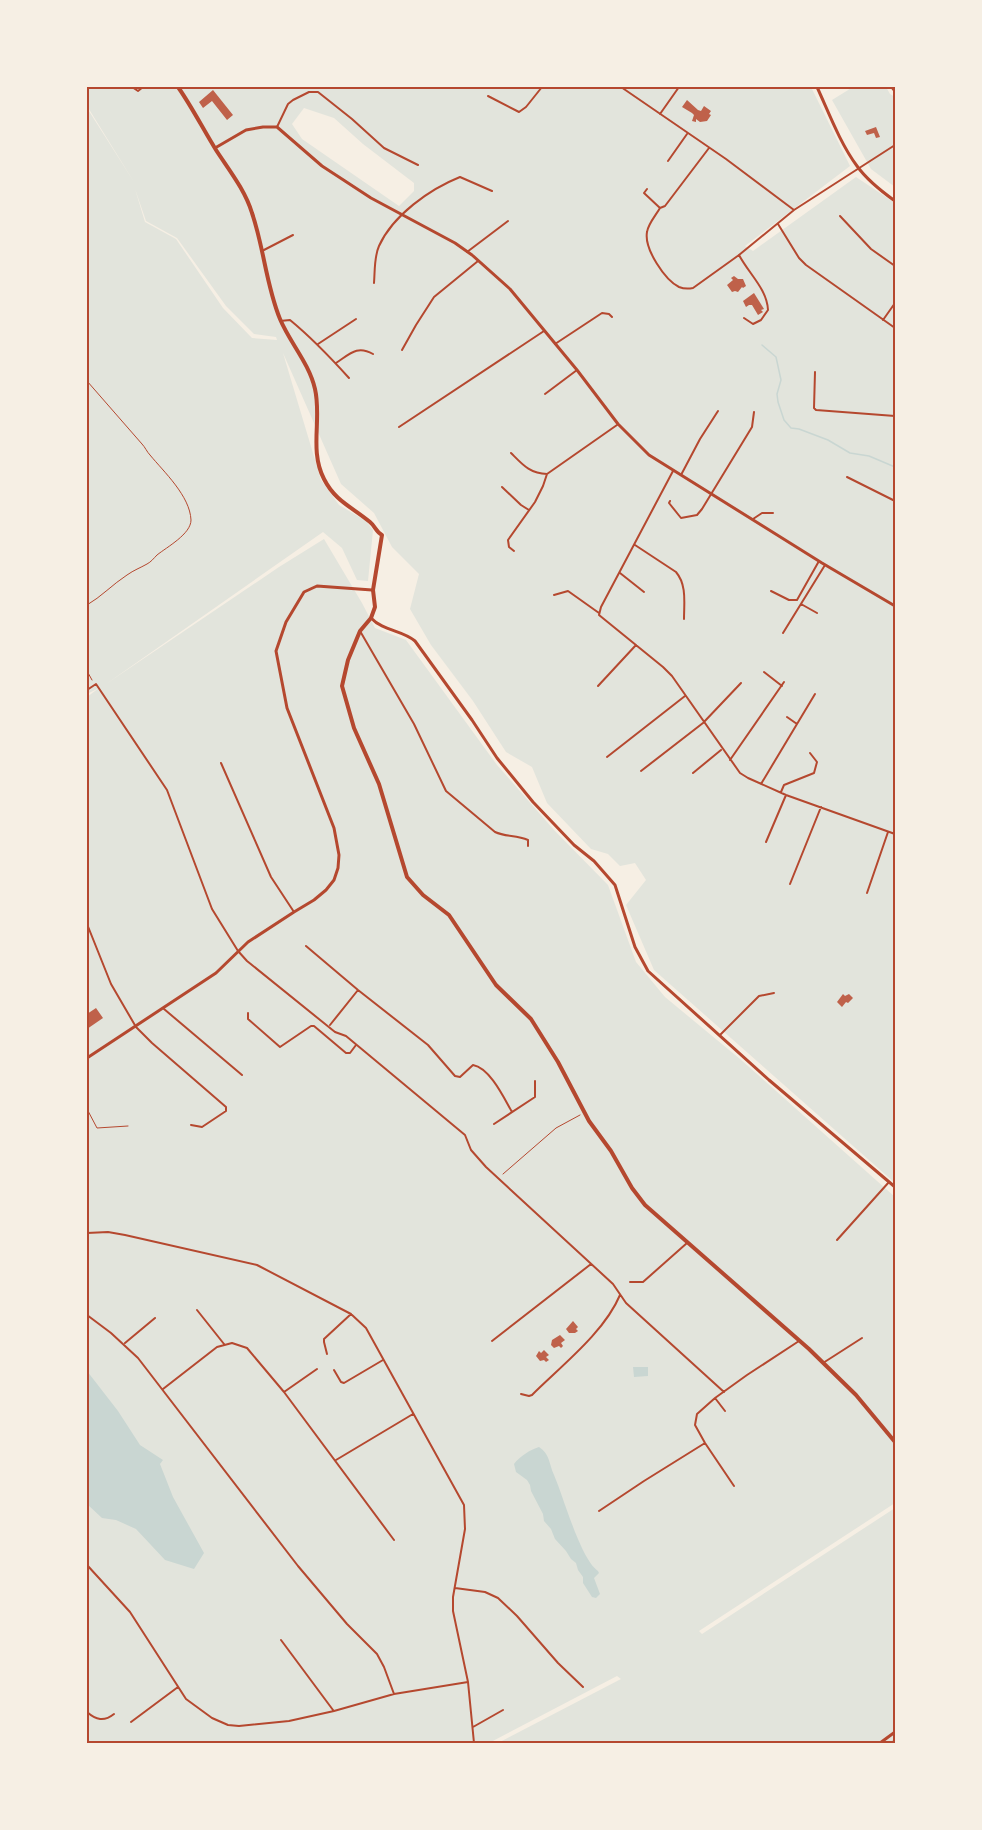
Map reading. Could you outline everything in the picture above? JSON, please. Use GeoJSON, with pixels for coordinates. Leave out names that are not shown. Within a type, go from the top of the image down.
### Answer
{"type":"FeatureCollection","features":[{"type":"Feature","properties":{"kind":"main road"},"geometry":{"type":"LineString","coordinates":[[178,87],[249,203],[280,321],[315,388],[318,407],[316,453],[323,477],[339,500],[374,525],[382,535],[373,590],[375,604],[371,618],[360,631],[342,680],[343,692],[354,728],[379,784],[407,877],[423,895],[449,915],[496,986],[531,1019],[558,1062],[584,1113],[611,1151],[638,1197],[658,1219],[823,1363],[856,1395],[895,1442]]}},
{"type":"Feature","properties":{"kind":"street"},"geometry":{"type":"LineString","coordinates":[[132,87],[138,91],[143,87]]}},
{"type":"Feature","properties":{"kind":"street"},"geometry":{"type":"LineString","coordinates":[[488,96],[519,112],[542,87]]}},
{"type":"Feature","properties":{"kind":"street"},"geometry":{"type":"LineString","coordinates":[[621,87],[794,210]]}},
{"type":"Feature","properties":{"kind":"street"},"geometry":{"type":"LineString","coordinates":[[660,114],[679,87]]}},
{"type":"Feature","properties":{"kind":"street"},"geometry":{"type":"LineString","coordinates":[[817,87],[858,168],[873,184],[895,201]]}},
{"type":"Feature","properties":{"kind":"street"},"geometry":{"type":"LineString","coordinates":[[891,87],[895,92]]}},
{"type":"Feature","properties":{"kind":"street"},"geometry":{"type":"LineString","coordinates":[[277,127],[288,104],[293,99],[309,92],[318,92],[384,148],[418,165]]}},
{"type":"Feature","properties":{"kind":"street"},"geometry":{"type":"LineString","coordinates":[[215,148],[246,130],[277,127],[322,166],[371,198],[454,243],[510,290],[577,370],[618,424],[649,455],[895,606]]}},
{"type":"Feature","properties":{"kind":"street"},"geometry":{"type":"LineString","coordinates":[[668,161],[687,134]]}},
{"type":"Feature","properties":{"kind":"street"},"geometry":{"type":"LineString","coordinates":[[709,148],[665,206],[660,208],[647,232],[647,241],[660,269],[677,286],[685,289],[693,288],[739,255],[794,210],[895,146]]}},
{"type":"Feature","properties":{"kind":"street"},"geometry":{"type":"LineString","coordinates":[[374,283],[376,255],[380,244],[401,214],[430,193],[460,177],[492,191]]}},
{"type":"Feature","properties":{"kind":"street"},"geometry":{"type":"LineString","coordinates":[[647,189],[644,193],[660,208]]}},
{"type":"Feature","properties":{"kind":"street"},"geometry":{"type":"LineString","coordinates":[[840,216],[871,249],[895,266]]}},
{"type":"Feature","properties":{"kind":"street"},"geometry":{"type":"LineString","coordinates":[[467,252],[508,221]]}},
{"type":"Feature","properties":{"kind":"street"},"geometry":{"type":"LineString","coordinates":[[778,224],[799,258],[806,265],[895,328]]}},
{"type":"Feature","properties":{"kind":"street"},"geometry":{"type":"LineString","coordinates":[[262,251],[292,236]]}},
{"type":"Feature","properties":{"kind":"street"},"geometry":{"type":"LineString","coordinates":[[739,255],[765,295],[768,304],[768,310],[761,320],[753,324],[744,318]]}},
{"type":"Feature","properties":{"kind":"street"},"geometry":{"type":"LineString","coordinates":[[402,350],[434,297],[478,261]]}},
{"type":"Feature","properties":{"kind":"street"},"geometry":{"type":"LineString","coordinates":[[883,320],[895,303]]}},
{"type":"Feature","properties":{"kind":"street"},"geometry":{"type":"LineString","coordinates":[[555,344],[602,313],[612,317]]}},
{"type":"Feature","properties":{"kind":"street"},"geometry":{"type":"LineString","coordinates":[[318,344],[356,319]]}},
{"type":"Feature","properties":{"kind":"street"},"geometry":{"type":"LineString","coordinates":[[280,321],[290,320],[318,344],[349,378]]}},
{"type":"Feature","properties":{"kind":"street"},"geometry":{"type":"LineString","coordinates":[[399,427],[544,331]]}},
{"type":"Feature","properties":{"kind":"street"},"geometry":{"type":"LineString","coordinates":[[335,363],[358,349],[365,349],[373,354]]}},
{"type":"Feature","properties":{"kind":"street"},"geometry":{"type":"LineString","coordinates":[[545,394],[577,370]]}},
{"type":"Feature","properties":{"kind":"street"},"geometry":{"type":"LineString","coordinates":[[815,372],[814,408],[818,411],[895,416]]}},
{"type":"Feature","properties":{"kind":"street"},"geometry":{"type":"LineString","coordinates":[[681,475],[718,411]]}},
{"type":"Feature","properties":{"kind":"street"},"geometry":{"type":"LineString","coordinates":[[670,501],[669,503],[681,518],[696,515],[712,494],[752,427],[754,412]]}},
{"type":"Feature","properties":{"kind":"street"},"geometry":{"type":"LineString","coordinates":[[514,551],[509,547],[508,540],[529,510],[547,474],[618,424]]}},
{"type":"Feature","properties":{"kind":"street"},"geometry":{"type":"LineString","coordinates":[[511,453],[526,468],[547,474]]}},
{"type":"Feature","properties":{"kind":"street"},"geometry":{"type":"LineString","coordinates":[[599,613],[673,471]]}},
{"type":"Feature","properties":{"kind":"street"},"geometry":{"type":"LineString","coordinates":[[847,477],[895,501]]}},
{"type":"Feature","properties":{"kind":"street"},"geometry":{"type":"LineString","coordinates":[[502,487],[529,510]]}},
{"type":"Feature","properties":{"kind":"street"},"geometry":{"type":"LineString","coordinates":[[753,519],[762,513],[773,513]]}},
{"type":"Feature","properties":{"kind":"street"},"geometry":{"type":"LineString","coordinates":[[635,545],[676,572],[681,578],[684,592],[684,619]]}},
{"type":"Feature","properties":{"kind":"street"},"geometry":{"type":"LineString","coordinates":[[771,591],[789,600],[797,600],[819,561]]}},
{"type":"Feature","properties":{"kind":"street"},"geometry":{"type":"LineString","coordinates":[[783,633],[825,565]]}},
{"type":"Feature","properties":{"kind":"street"},"geometry":{"type":"LineString","coordinates":[[620,573],[644,592]]}},
{"type":"Feature","properties":{"kind":"street"},"geometry":{"type":"LineString","coordinates":[[87,1058],[216,973],[248,942],[314,900],[334,880],[339,855],[334,828],[287,708],[276,651],[286,622],[303,592],[317,585],[373,590]]}},
{"type":"Feature","properties":{"kind":"street"},"geometry":{"type":"LineString","coordinates":[[554,594],[568,591],[599,613],[663,667],[672,676],[740,773],[786,795],[895,833]]}},
{"type":"Feature","properties":{"kind":"street"},"geometry":{"type":"LineString","coordinates":[[801,604],[817,613]]}},
{"type":"Feature","properties":{"kind":"street"},"geometry":{"type":"LineString","coordinates":[[371,618],[380,625],[415,640],[504,767],[533,802],[574,845],[594,861],[615,885],[635,947],[648,971],[769,1080],[895,1187]]}},
{"type":"Feature","properties":{"kind":"street"},"geometry":{"type":"LineString","coordinates":[[360,631],[414,724],[446,791],[495,832],[528,840],[528,846]]}},
{"type":"Feature","properties":{"kind":"street"},"geometry":{"type":"LineString","coordinates":[[598,686],[636,645]]}},
{"type":"Feature","properties":{"kind":"street"},"geometry":{"type":"LineString","coordinates":[[730,760],[783,684],[764,672]]}},
{"type":"Feature","properties":{"kind":"street"},"geometry":{"type":"LineString","coordinates":[[641,771],[703,723],[741,683]]}},
{"type":"Feature","properties":{"kind":"street"},"geometry":{"type":"LineString","coordinates":[[87,690],[96,684],[167,790],[212,909],[219,923],[247,961],[335,1032],[346,1036],[465,1135],[471,1150],[498,1178],[613,1284],[633,1310],[724,1392]]}},
{"type":"Feature","properties":{"kind":"street"},"geometry":{"type":"LineString","coordinates":[[762,784],[814,694]]}},
{"type":"Feature","properties":{"kind":"street"},"geometry":{"type":"LineString","coordinates":[[608,756],[685,696]]}},
{"type":"Feature","properties":{"kind":"street"},"geometry":{"type":"LineString","coordinates":[[787,717],[797,724]]}},
{"type":"Feature","properties":{"kind":"street"},"geometry":{"type":"LineString","coordinates":[[693,773],[722,749]]}},
{"type":"Feature","properties":{"kind":"street"},"geometry":{"type":"LineString","coordinates":[[781,792],[784,785],[814,773],[817,762],[810,753]]}},
{"type":"Feature","properties":{"kind":"street"},"geometry":{"type":"LineString","coordinates":[[221,763],[271,877],[294,912]]}},
{"type":"Feature","properties":{"kind":"street"},"geometry":{"type":"LineString","coordinates":[[766,842],[786,795]]}},
{"type":"Feature","properties":{"kind":"street"},"geometry":{"type":"LineString","coordinates":[[790,884],[820,807]]}},
{"type":"Feature","properties":{"kind":"street"},"geometry":{"type":"LineString","coordinates":[[867,894],[888,832]]}},
{"type":"Feature","properties":{"kind":"street"},"geometry":{"type":"LineString","coordinates":[[87,924],[111,984],[136,1027],[226,1107],[226,1111],[202,1127],[191,1125]]}},
{"type":"Feature","properties":{"kind":"street"},"geometry":{"type":"LineString","coordinates":[[306,946],[428,1045],[454,1076],[460,1077],[473,1065],[479,1067],[497,1086],[513,1112]]}},
{"type":"Feature","properties":{"kind":"street"},"geometry":{"type":"LineString","coordinates":[[329,1026],[358,990]]}},
{"type":"Feature","properties":{"kind":"street"},"geometry":{"type":"LineString","coordinates":[[720,1035],[759,996],[774,993]]}},
{"type":"Feature","properties":{"kind":"street"},"geometry":{"type":"LineString","coordinates":[[163,1008],[242,1075]]}},
{"type":"Feature","properties":{"kind":"street"},"geometry":{"type":"LineString","coordinates":[[249,1013],[248,1019],[280,1047],[314,1026],[346,1053],[350,1053],[357,1045]]}},
{"type":"Feature","properties":{"kind":"street"},"geometry":{"type":"LineString","coordinates":[[494,1124],[535,1097],[536,1081]]}},
{"type":"Feature","properties":{"kind":"street"},"geometry":{"type":"LineString","coordinates":[[837,1240],[889,1182]]}},
{"type":"Feature","properties":{"kind":"street"},"geometry":{"type":"LineString","coordinates":[[87,1233],[108,1232],[125,1235],[249,1263],[351,1314],[366,1328],[460,1497],[465,1510],[465,1529],[454,1588],[453,1611],[468,1682],[474,1743]]}},
{"type":"Feature","properties":{"kind":"street"},"geometry":{"type":"LineString","coordinates":[[630,1282],[643,1282],[687,1243]]}},
{"type":"Feature","properties":{"kind":"street"},"geometry":{"type":"LineString","coordinates":[[492,1341],[591,1264]]}},
{"type":"Feature","properties":{"kind":"street"},"geometry":{"type":"LineString","coordinates":[[521,1394],[532,1395],[601,1328],[620,1295]]}},
{"type":"Feature","properties":{"kind":"street"},"geometry":{"type":"LineString","coordinates":[[197,1310],[224,1344]]}},
{"type":"Feature","properties":{"kind":"street"},"geometry":{"type":"LineString","coordinates":[[327,1354],[324,1339],[351,1314]]}},
{"type":"Feature","properties":{"kind":"street"},"geometry":{"type":"LineString","coordinates":[[87,1315],[138,1358],[298,1566],[346,1624],[377,1654],[394,1694]]}},
{"type":"Feature","properties":{"kind":"street"},"geometry":{"type":"LineString","coordinates":[[124,1344],[155,1318]]}},
{"type":"Feature","properties":{"kind":"street"},"geometry":{"type":"LineString","coordinates":[[823,1363],[861,1338]]}},
{"type":"Feature","properties":{"kind":"street"},"geometry":{"type":"LineString","coordinates":[[734,1486],[695,1425],[700,1411],[715,1398],[799,1341]]}},
{"type":"Feature","properties":{"kind":"street"},"geometry":{"type":"LineString","coordinates":[[163,1389],[217,1347],[232,1343],[247,1348],[284,1392],[394,1540]]}},
{"type":"Feature","properties":{"kind":"street"},"geometry":{"type":"LineString","coordinates":[[334,1371],[344,1383],[383,1360]]}},
{"type":"Feature","properties":{"kind":"street"},"geometry":{"type":"LineString","coordinates":[[284,1392],[317,1370]]}},
{"type":"Feature","properties":{"kind":"street"},"geometry":{"type":"LineString","coordinates":[[715,1398],[724,1411]]}},
{"type":"Feature","properties":{"kind":"street"},"geometry":{"type":"LineString","coordinates":[[335,1460],[413,1414]]}},
{"type":"Feature","properties":{"kind":"street"},"geometry":{"type":"LineString","coordinates":[[599,1511],[705,1443]]}},
{"type":"Feature","properties":{"kind":"street"},"geometry":{"type":"LineString","coordinates":[[87,1565],[136,1621],[186,1699],[205,1713],[228,1725],[289,1721],[394,1694],[468,1682]]}},
{"type":"Feature","properties":{"kind":"street"},"geometry":{"type":"LineString","coordinates":[[454,1588],[485,1592],[498,1598],[583,1687]]}},
{"type":"Feature","properties":{"kind":"street"},"geometry":{"type":"LineString","coordinates":[[281,1640],[334,1711]]}},
{"type":"Feature","properties":{"kind":"street"},"geometry":{"type":"LineString","coordinates":[[130,1722],[178,1687]]}},
{"type":"Feature","properties":{"kind":"street"},"geometry":{"type":"LineString","coordinates":[[473,1727],[503,1710]]}},
{"type":"Feature","properties":{"kind":"street"},"geometry":{"type":"LineString","coordinates":[[87,1712],[103,1720],[114,1714]]}},
{"type":"Feature","properties":{"kind":"street"},"geometry":{"type":"LineString","coordinates":[[880,1743],[895,1732]]}},
{"type":"Feature","properties":{"kind":"lane"},"geometry":{"type":"LineString","coordinates":[[87,1109],[97,1128],[128,1126]]}},
{"type":"Feature","properties":{"kind":"path"},"geometry":{"type":"LineString","coordinates":[[87,381],[160,465],[182,494],[191,521],[188,528],[171,547],[148,564],[126,575],[111,589],[87,605]]}},
{"type":"Feature","properties":{"kind":"path"},"geometry":{"type":"LineString","coordinates":[[87,671],[92,680]]}},
{"type":"Feature","properties":{"kind":"path"},"geometry":{"type":"LineString","coordinates":[[498,1178],[556,1128],[584,1113]]}},
{"type":"Feature","properties":{"kind":"shaded area"},"geometry":{"type":"Polygon","coordinates":[[[87,87],[811,87],[850,166],[745,246],[753,251],[856,177],[895,203],[895,1183],[654,970],[626,905],[646,880],[635,863],[620,866],[608,854],[591,849],[547,803],[532,767],[506,752],[473,701],[431,645],[410,609],[419,574],[392,547],[374,513],[341,484],[283,353],[321,480],[339,505],[366,521],[373,530],[368,581],[357,580],[342,548],[323,532],[106,684],[324,539],[375,628],[406,640],[497,765],[554,830],[608,885],[636,962],[665,997],[740,1059],[895,1197],[895,1503],[699,1631],[702,1634],[895,1508],[895,1743],[498,1743],[621,1679],[617,1676],[489,1743],[87,1743],[87,697],[99,688],[87,694],[87,108],[134,182],[87,106],[87,87]],[[304,108],[292,124],[302,139],[399,206],[414,191],[414,183],[363,144],[334,118],[304,108]],[[135,189],[145,222],[176,239],[223,308],[252,338],[277,340],[276,337],[254,334],[226,306],[177,238],[146,221],[135,189]]]}},
{"type":"Feature","properties":{"kind":"shaded area"},"geometry":{"type":"Polygon","coordinates":[[[853,87],[886,87],[895,97],[895,187],[871,169],[832,100],[853,87]]]}},
{"type":"Feature","properties":{"kind":"shaded area"},"geometry":{"type":"Polygon","coordinates":[[[633,1367],[648,1367],[648,1376],[634,1377],[633,1367]]]}},
{"type":"Feature","properties":{"kind":"shaded area"},"geometry":{"type":"Polygon","coordinates":[[[87,1371],[118,1411],[140,1445],[163,1460],[160,1464],[173,1497],[204,1553],[194,1569],[165,1560],[136,1529],[116,1520],[102,1518],[87,1504],[87,1371]]]}},
{"type":"Feature","properties":{"kind":"shaded area"},"geometry":{"type":"Polygon","coordinates":[[[539,1447],[549,1459],[585,1554],[599,1573],[594,1578],[600,1594],[596,1598],[592,1597],[583,1583],[583,1577],[576,1563],[555,1539],[551,1529],[544,1521],[527,1480],[516,1472],[514,1464],[516,1461],[539,1447]]]}},
{"type":"Feature","properties":{"kind":"building"},"geometry":{"type":"Polygon","coordinates":[[[213,90],[233,115],[227,120],[212,101],[203,108],[199,102],[213,90]]]}},
{"type":"Feature","properties":{"kind":"building"},"geometry":{"type":"Polygon","coordinates":[[[687,100],[698,110],[701,111],[704,106],[711,111],[707,121],[700,122],[696,119],[696,122],[692,121],[694,115],[682,107],[687,100]]]}},
{"type":"Feature","properties":{"kind":"building"},"geometry":{"type":"Polygon","coordinates":[[[876,127],[880,137],[876,138],[874,133],[867,135],[865,131],[876,127]]]}},
{"type":"Feature","properties":{"kind":"building"},"geometry":{"type":"Polygon","coordinates":[[[734,276],[743,279],[746,286],[738,292],[732,292],[727,285],[734,276]]]}},
{"type":"Feature","properties":{"kind":"building"},"geometry":{"type":"Polygon","coordinates":[[[754,293],[764,309],[758,315],[752,305],[746,307],[743,301],[754,293]]]}},
{"type":"Feature","properties":{"kind":"building"},"geometry":{"type":"Polygon","coordinates":[[[843,994],[845,996],[849,994],[853,998],[842,1007],[837,1002],[843,994]]]}},
{"type":"Feature","properties":{"kind":"building"},"geometry":{"type":"Polygon","coordinates":[[[96,1008],[103,1018],[87,1029],[87,1014],[96,1008]]]}},
{"type":"Feature","properties":{"kind":"building"},"geometry":{"type":"Polygon","coordinates":[[[573,1321],[578,1331],[569,1333],[566,1329],[573,1321]]]}},
{"type":"Feature","properties":{"kind":"building"},"geometry":{"type":"Polygon","coordinates":[[[560,1335],[565,1340],[561,1343],[563,1346],[554,1348],[551,1345],[552,1340],[560,1335]]]}},
{"type":"Feature","properties":{"kind":"building"},"geometry":{"type":"Polygon","coordinates":[[[544,1350],[549,1355],[546,1357],[549,1360],[546,1362],[540,1361],[536,1356],[539,1351],[541,1353],[544,1350]]]}},
{"type":"Feature","properties":{"kind":"waterway"},"geometry":{"type":"LineString","coordinates":[[762,345],[776,357],[781,380],[777,394],[778,402],[784,420],[791,428],[828,440],[850,453],[869,456],[895,467]]}}]}
